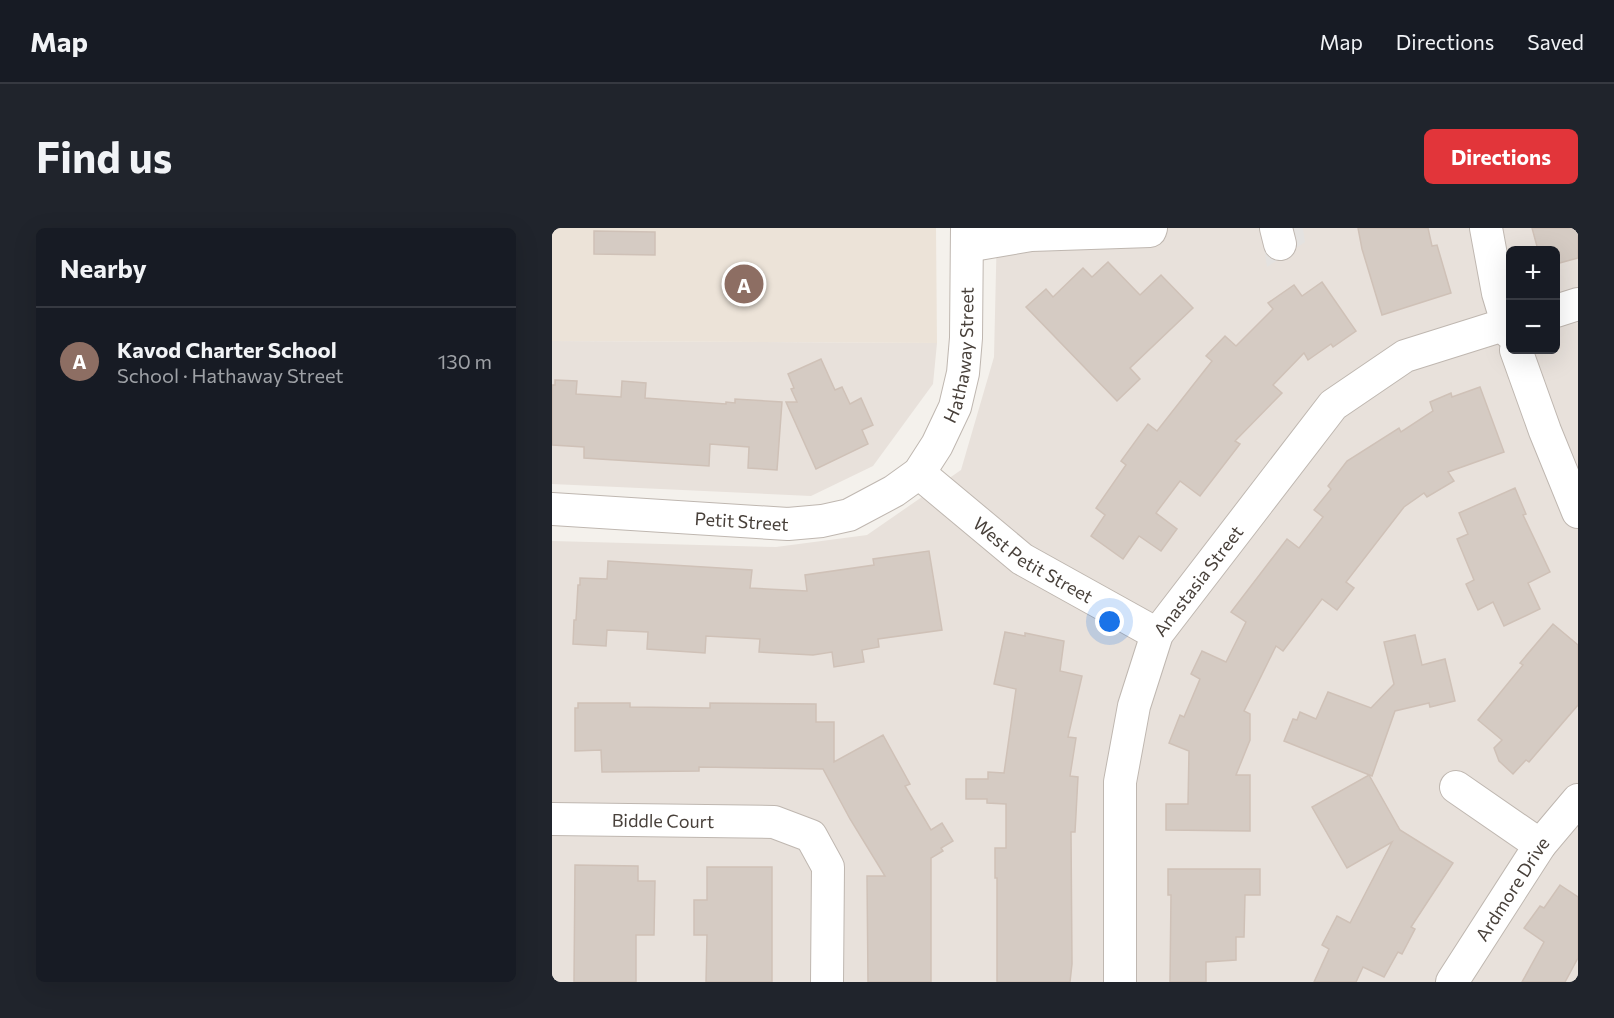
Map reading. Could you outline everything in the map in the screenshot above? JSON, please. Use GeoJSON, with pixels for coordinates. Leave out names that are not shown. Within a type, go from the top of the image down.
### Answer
{"type":"FeatureCollection","features":[{"type":"Feature","properties":{"kind":"street"},"geometry":{"type":"LineString","coordinates":[[967,237],[1150,231],[1152,228]]}},
{"type":"Feature","properties":{"kind":"street"},"geometry":{"type":"LineString","coordinates":[[1486,228],[1498,293],[1506,317]]}},
{"type":"Feature","properties":{"kind":"street","name":"Hathaway Street"},"geometry":{"type":"LineString","coordinates":[[919,473],[937,445],[955,407],[963,373],[966,338],[967,237]]}},
{"type":"Feature","properties":{"kind":"street"},"geometry":{"type":"LineString","coordinates":[[1560,309],[1578,304]]}},
{"type":"Feature","properties":{"kind":"street","name":"Anastasia Street"},"geometry":{"type":"LineString","coordinates":[[1120,982],[1120,782],[1134,706],[1157,634],[1333,405],[1405,356],[1506,333]]}},
{"type":"Feature","properties":{"kind":"street"},"geometry":{"type":"LineString","coordinates":[[1519,354],[1545,431],[1578,512]]}},
{"type":"Feature","properties":{"kind":"street","name":"Petit Street"},"geometry":{"type":"LineString","coordinates":[[552,509],[788,524],[849,514],[894,491],[919,473]]}},
{"type":"Feature","properties":{"kind":"street","name":"West Petit Street"},"geometry":{"type":"LineString","coordinates":[[919,473],[1022,559],[1157,634]]}},
{"type":"Feature","properties":{"kind":"street"},"geometry":{"type":"LineString","coordinates":[[1456,787],[1539,846]]}},
{"type":"Feature","properties":{"kind":"street","name":"Ardmore Drive"},"geometry":{"type":"LineString","coordinates":[[1452,982],[1539,846],[1578,801]]}},
{"type":"Feature","properties":{"kind":"street","name":"Biddle Court"},"geometry":{"type":"LineString","coordinates":[[552,819],[774,822],[812,836],[828,867],[827,982]]}},
{"type":"Feature","properties":{"kind":"shaded area"},"geometry":{"type":"Polygon","coordinates":[[[552,228],[936,228],[937,343],[552,341],[552,228]]]}},
{"type":"Feature","properties":{"kind":"shaded area"},"geometry":{"type":"Polygon","coordinates":[[[997,228],[1578,228],[1578,982],[552,982],[552,541],[776,547],[867,535],[961,470],[994,357],[997,228]]]}},
{"type":"Feature","properties":{"kind":"shaded area"},"geometry":{"type":"Polygon","coordinates":[[[1261,228],[1303,228],[1305,242],[1267,267],[1261,228]]]}},
{"type":"Feature","properties":{"kind":"shaded area"},"geometry":{"type":"Polygon","coordinates":[[[552,341],[937,343],[933,384],[873,466],[811,496],[552,484],[552,341]]]}},
{"type":"Feature","properties":{"kind":"building"},"geometry":{"type":"Polygon","coordinates":[[[1358,228],[1428,228],[1432,246],[1437,245],[1451,293],[1382,315],[1358,228]]]}},
{"type":"Feature","properties":{"kind":"building"},"geometry":{"type":"Polygon","coordinates":[[[1532,228],[1578,228],[1578,258],[1560,263],[1560,246],[1537,246],[1532,228]]]}},
{"type":"Feature","properties":{"kind":"building"},"geometry":{"type":"Polygon","coordinates":[[[594,231],[655,232],[655,255],[594,254],[594,231]]]}},
{"type":"Feature","properties":{"kind":"building"},"geometry":{"type":"Polygon","coordinates":[[[1108,262],[1140,295],[1161,275],[1193,308],[1130,368],[1140,379],[1117,401],[1026,307],[1046,289],[1053,297],[1083,268],[1092,277],[1108,262]]]}},
{"type":"Feature","properties":{"kind":"building"},"geometry":{"type":"Polygon","coordinates":[[[1322,282],[1356,331],[1333,347],[1331,344],[1308,360],[1304,353],[1273,385],[1282,393],[1235,441],[1240,444],[1200,496],[1180,481],[1156,513],[1177,529],[1161,551],[1139,536],[1123,559],[1091,536],[1105,515],[1096,508],[1126,465],[1121,461],[1148,424],[1157,431],[1212,361],[1206,356],[1225,336],[1236,346],[1273,309],[1268,303],[1294,285],[1302,296],[1322,282]]]}},
{"type":"Feature","properties":{"kind":"building"},"geometry":{"type":"Polygon","coordinates":[[[821,359],[835,390],[842,387],[850,404],[861,398],[873,425],[862,430],[868,444],[816,469],[786,402],[797,402],[788,374],[821,359]]]}},
{"type":"Feature","properties":{"kind":"building"},"geometry":{"type":"Polygon","coordinates":[[[555,380],[577,381],[576,394],[621,397],[622,381],[646,383],[645,398],[726,404],[726,402],[735,403],[735,399],[782,402],[777,470],[748,468],[749,447],[710,444],[709,466],[584,458],[584,447],[552,445],[552,385],[555,385],[555,380]]]}},
{"type":"Feature","properties":{"kind":"building"},"geometry":{"type":"Polygon","coordinates":[[[1480,387],[1504,452],[1448,472],[1454,481],[1427,497],[1424,493],[1404,507],[1346,582],[1354,588],[1337,610],[1322,599],[1283,651],[1276,646],[1244,711],[1250,714],[1250,740],[1236,775],[1250,775],[1250,831],[1166,830],[1166,804],[1188,804],[1189,751],[1169,743],[1180,715],[1184,717],[1200,679],[1191,674],[1202,651],[1226,662],[1246,622],[1231,612],[1287,539],[1299,548],[1323,517],[1314,510],[1331,489],[1328,486],[1347,461],[1399,428],[1401,432],[1433,411],[1430,402],[1451,393],[1452,397],[1480,387]]]}},
{"type":"Feature","properties":{"kind":"building"},"geometry":{"type":"Polygon","coordinates":[[[1515,488],[1526,514],[1523,515],[1550,572],[1528,583],[1540,609],[1504,626],[1493,602],[1478,610],[1466,584],[1474,580],[1457,539],[1468,534],[1459,513],[1515,488]]]}},
{"type":"Feature","properties":{"kind":"building"},"geometry":{"type":"Polygon","coordinates":[[[929,551],[942,630],[878,639],[879,647],[862,650],[864,662],[834,667],[832,652],[813,655],[759,652],[760,639],[706,636],[705,653],[647,649],[648,632],[607,630],[606,646],[573,644],[580,578],[607,579],[608,561],[752,570],[750,588],[807,591],[805,575],[874,565],[873,559],[929,551]]]}},
{"type":"Feature","properties":{"kind":"building"},"geometry":{"type":"Polygon","coordinates":[[[1553,624],[1578,645],[1578,705],[1529,762],[1526,760],[1513,774],[1499,761],[1494,748],[1502,740],[1478,720],[1523,665],[1520,663],[1553,624]]]}},
{"type":"Feature","properties":{"kind":"building"},"geometry":{"type":"Polygon","coordinates":[[[1005,632],[1025,636],[1025,633],[1064,641],[1060,671],[1082,676],[1068,737],[1076,738],[1070,776],[1078,777],[1075,832],[1071,832],[1072,964],[1070,982],[997,982],[995,848],[1006,848],[1006,804],[987,803],[987,799],[966,799],[966,779],[988,779],[988,772],[1004,773],[1016,689],[994,684],[1005,632]]]}},
{"type":"Feature","properties":{"kind":"building"},"geometry":{"type":"Polygon","coordinates":[[[1415,635],[1422,665],[1445,659],[1455,701],[1430,707],[1429,703],[1395,711],[1372,776],[1284,741],[1293,719],[1297,720],[1300,712],[1316,719],[1328,692],[1371,708],[1394,684],[1384,642],[1415,635]]]}},
{"type":"Feature","properties":{"kind":"building"},"geometry":{"type":"Polygon","coordinates":[[[578,703],[630,703],[630,707],[710,708],[710,703],[816,704],[816,722],[834,722],[834,762],[883,735],[910,784],[905,786],[931,830],[942,823],[953,841],[931,858],[931,982],[868,982],[867,876],[885,876],[823,769],[699,767],[699,771],[602,772],[601,750],[575,751],[575,708],[578,708],[578,703]]]}},
{"type":"Feature","properties":{"kind":"building"},"geometry":{"type":"Polygon","coordinates":[[[1369,775],[1400,830],[1453,863],[1411,927],[1415,929],[1402,954],[1398,952],[1384,977],[1363,967],[1356,982],[1314,982],[1329,949],[1322,945],[1337,916],[1350,923],[1392,842],[1347,868],[1312,807],[1369,775]]]}},
{"type":"Feature","properties":{"kind":"building"},"geometry":{"type":"Polygon","coordinates":[[[575,865],[638,866],[638,881],[655,881],[654,935],[636,935],[636,982],[574,982],[575,865]]]}},
{"type":"Feature","properties":{"kind":"building"},"geometry":{"type":"Polygon","coordinates":[[[707,867],[772,867],[772,982],[706,982],[707,935],[694,935],[694,900],[707,900],[707,867]]]}},
{"type":"Feature","properties":{"kind":"building"},"geometry":{"type":"Polygon","coordinates":[[[1168,869],[1260,869],[1260,895],[1245,895],[1244,937],[1236,937],[1236,960],[1206,962],[1206,982],[1170,982],[1171,895],[1168,895],[1168,869]]]}},
{"type":"Feature","properties":{"kind":"building"},"geometry":{"type":"Polygon","coordinates":[[[1560,885],[1578,897],[1578,958],[1565,982],[1522,982],[1544,942],[1524,928],[1540,906],[1544,908],[1560,885]]]}},
{"type":"Feature","properties":{"kind":"place","name":"Kavod Charter School"},"geometry":{"type":"Point","coordinates":[744,284]}}]}
